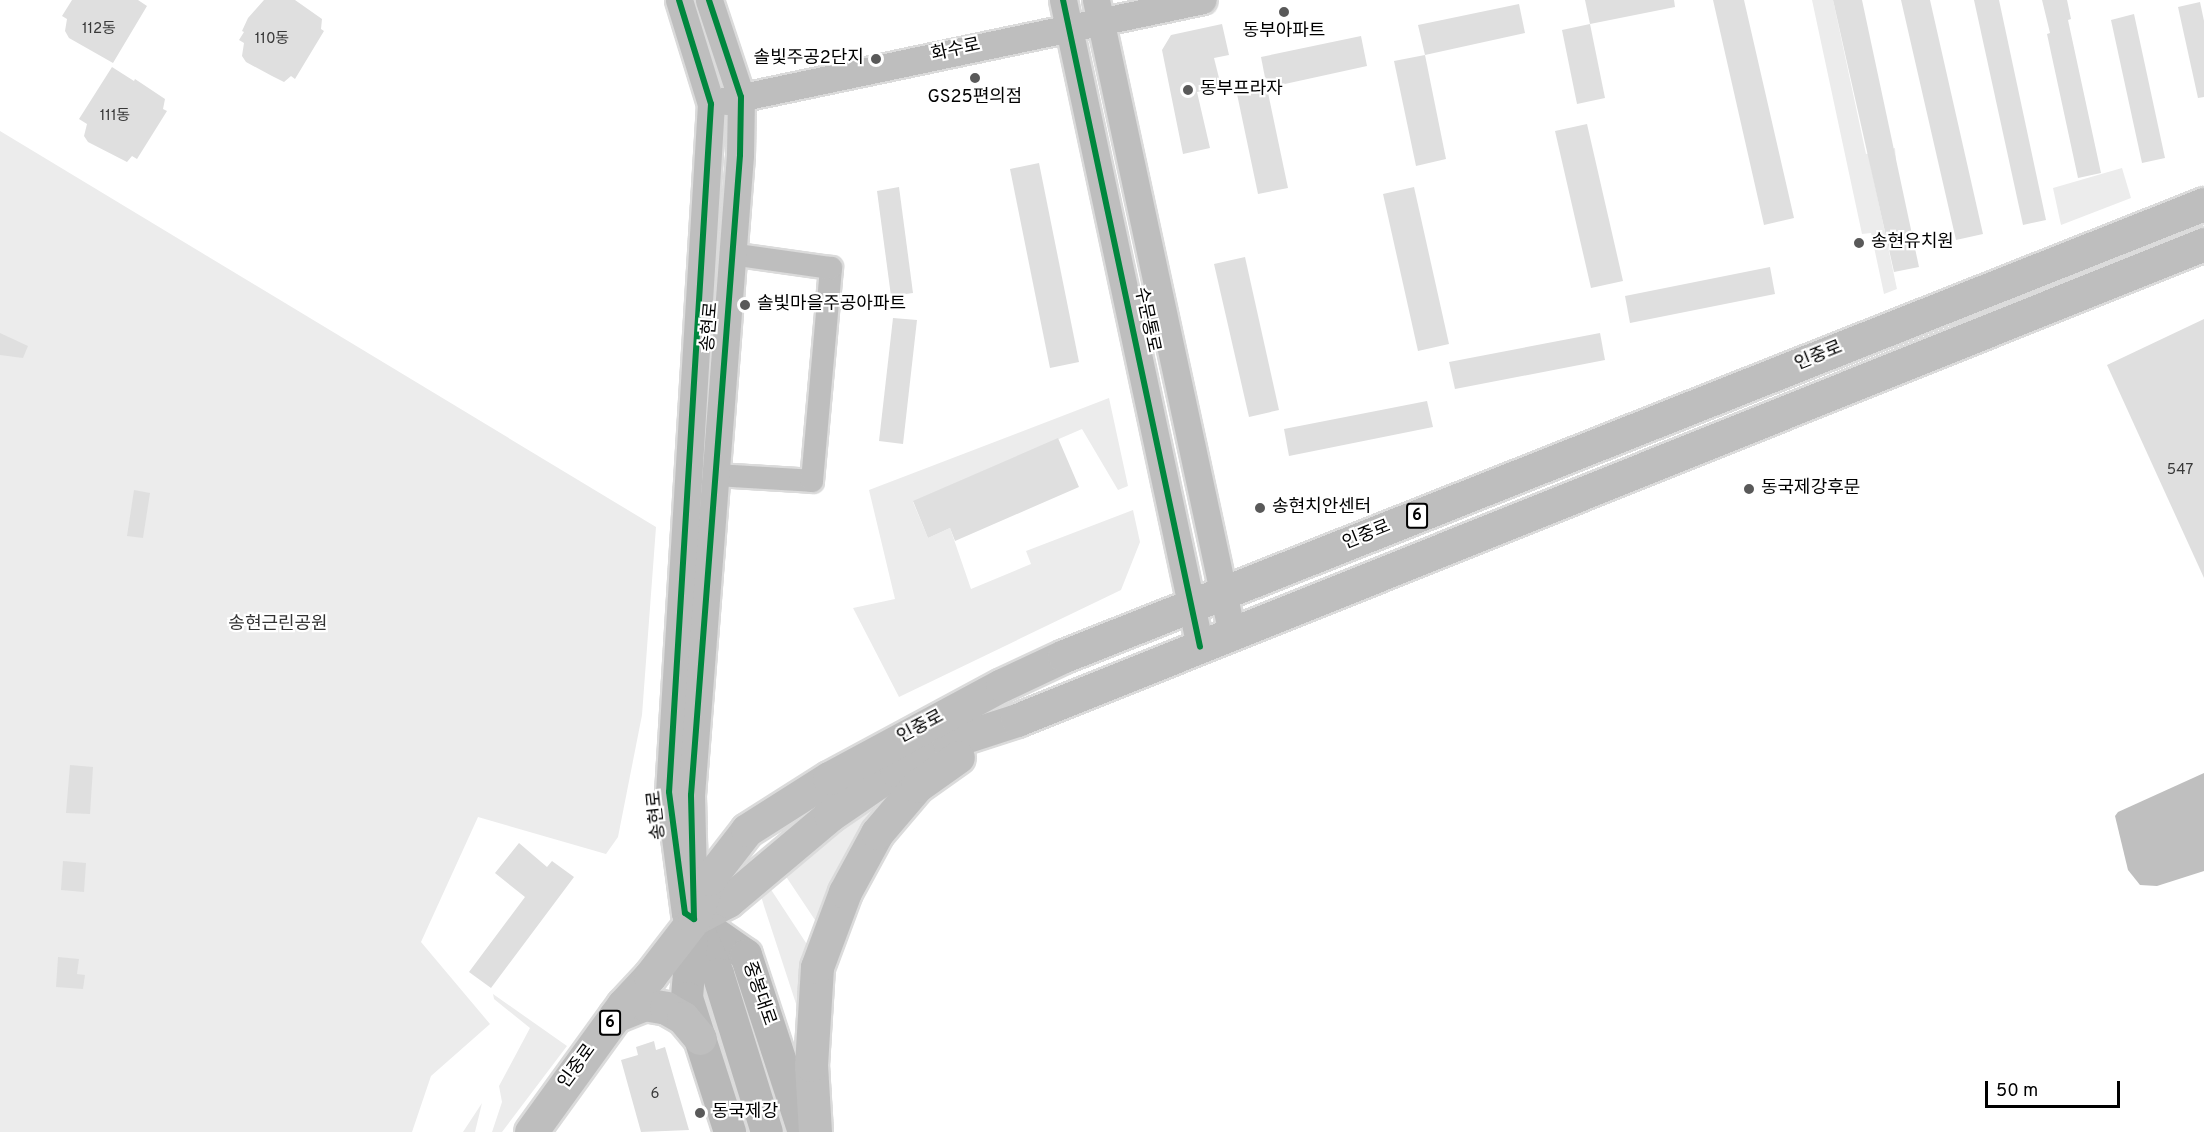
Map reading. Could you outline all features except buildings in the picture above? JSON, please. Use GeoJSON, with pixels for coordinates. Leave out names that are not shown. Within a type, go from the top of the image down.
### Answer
{"type":"FeatureCollection","features":[{"type":"Feature","properties":{"kind":"main road","name":"인중로"},"geometry":{"type":"LineString","coordinates":[[531,1132],[615,1016],[694,919],[710,879],[747,830],[820,783],[1012,681],[1064,656],[2204,204]]}},
{"type":"Feature","properties":{"kind":"main road","name":"인중로"},"geometry":{"type":"LineString","coordinates":[[694,919],[728,901],[830,815],[896,770],[949,742],[1017,720],[2204,244]]}},
{"type":"Feature","properties":{"kind":"main road"},"geometry":{"type":"LineString","coordinates":[[815,1132],[811,1065],[817,967],[845,892],[876,833],[916,786],[1017,720]]}},
{"type":"Feature","properties":{"kind":"main road"},"geometry":{"type":"LineString","coordinates":[[694,919],[687,998],[730,1132]]}},
{"type":"Feature","properties":{"kind":"main road"},"geometry":{"type":"LineString","coordinates":[[694,919],[718,974],[767,1132]]}},
{"type":"Feature","properties":{"kind":"main road","name":"중봉대로"},"geometry":{"type":"LineString","coordinates":[[694,919],[746,955],[804,1132]]}},
{"type":"Feature","properties":{"kind":"main road"},"geometry":{"type":"LineString","coordinates":[[615,1016],[644,1005],[666,1008],[683,1018],[700,1038]]}},
{"type":"Feature","properties":{"kind":"street","name":"송현로"},"geometry":{"type":"LineString","coordinates":[[679,0],[711,104],[669,792],[685,914],[694,919]]}},
{"type":"Feature","properties":{"kind":"street","name":"송현로"},"geometry":{"type":"LineString","coordinates":[[694,919],[691,795],[732,254],[741,97],[709,0]]}},
{"type":"Feature","properties":{"kind":"street","name":"수문통로"},"geometry":{"type":"LineString","coordinates":[[1063,0],[1200,646]]}},
{"type":"Feature","properties":{"kind":"street","name":"화수로"},"geometry":{"type":"LineString","coordinates":[[711,104],[1069,27],[1099,10],[1202,0]]}},
{"type":"Feature","properties":{"kind":"street","name":"수문통로"},"geometry":{"type":"LineString","coordinates":[[1099,10],[1232,634]]}},
{"type":"Feature","properties":{"kind":"street"},"geometry":{"type":"LineString","coordinates":[[715,475],[812,481],[831,268],[732,254]]}},
{"type":"Feature","properties":{"kind":"green space"},"geometry":{"type":"Polygon","coordinates":[[[1812,0],[1833,0],[1866,154],[1895,148],[1896,161],[1871,167],[1897,289],[1884,294],[1871,233],[1862,234],[1812,0]]]}},
{"type":"Feature","properties":{"kind":"green space","name":"송현근린공원"},"geometry":{"type":"Polygon","coordinates":[[[0,131],[656,527],[642,715],[618,837],[606,854],[478,817],[421,942],[490,1024],[431,1076],[412,1132],[0,1132],[0,131]]]}},
{"type":"Feature","properties":{"kind":"green space"},"geometry":{"type":"Polygon","coordinates":[[[2122,168],[2131,198],[2061,225],[2053,188],[2122,168]]]}},
{"type":"Feature","properties":{"kind":"green space"},"geometry":{"type":"Polygon","coordinates":[[[1109,398],[1128,486],[1118,490],[1082,429],[913,502],[928,538],[950,528],[971,589],[1031,564],[1026,551],[1133,510],[1140,542],[1121,590],[899,697],[853,608],[895,599],[869,490],[1109,398]]]}},
{"type":"Feature","properties":{"kind":"green space"},"geometry":{"type":"Polygon","coordinates":[[[885,795],[870,820],[817,923],[781,869],[885,795]]]}},
{"type":"Feature","properties":{"kind":"green space"},"geometry":{"type":"Polygon","coordinates":[[[768,885],[810,949],[800,1016],[761,896],[768,885]]]}},
{"type":"Feature","properties":{"kind":"green space"},"geometry":{"type":"Polygon","coordinates":[[[493,994],[567,1046],[502,1132],[492,1132],[502,1102],[499,1086],[530,1028],[494,999],[493,994]]]}},
{"type":"Feature","properties":{"kind":"green space"},"geometry":{"type":"Polygon","coordinates":[[[482,1103],[475,1132],[463,1132],[482,1103]]]}},
{"type":"Feature","properties":{"kind":"shaded area"},"geometry":{"type":"Polygon","coordinates":[[[2204,773],[2204,871],[2157,886],[2140,885],[2128,870],[2115,816],[2118,812],[2204,773]]]}},
{"type":"Feature","properties":{"kind":"cycle path"},"geometry":{"type":"LineString","coordinates":[[679,0],[711,104],[669,792],[685,913],[694,919],[691,795],[740,155],[741,97],[709,0]]}},
{"type":"Feature","properties":{"kind":"cycle path"},"geometry":{"type":"LineString","coordinates":[[1063,0],[1200,647]]}},
{"type":"Feature","properties":{"kind":"place","name":"동부아파트"},"geometry":{"type":"Point","coordinates":[1284,12]}},
{"type":"Feature","properties":{"kind":"place","name":"솔빛주공2단지"},"geometry":{"type":"Point","coordinates":[876,59]}},
{"type":"Feature","properties":{"kind":"place","name":"GS25편의점"},"geometry":{"type":"Point","coordinates":[975,78]}},
{"type":"Feature","properties":{"kind":"place","name":"동부프라자"},"geometry":{"type":"Point","coordinates":[1188,90]}},
{"type":"Feature","properties":{"kind":"place","name":"송현유치원"},"geometry":{"type":"Point","coordinates":[1859,243]}},
{"type":"Feature","properties":{"kind":"place","name":"솔빛마을주공아파트"},"geometry":{"type":"Point","coordinates":[745,305]}},
{"type":"Feature","properties":{"kind":"place","name":"동국제강후문"},"geometry":{"type":"Point","coordinates":[1749,489]}},
{"type":"Feature","properties":{"kind":"place","name":"송현치안센터"},"geometry":{"type":"Point","coordinates":[1260,508]}},
{"type":"Feature","properties":{"kind":"place","name":"동국제강"},"geometry":{"type":"Point","coordinates":[700,1113]}}]}
